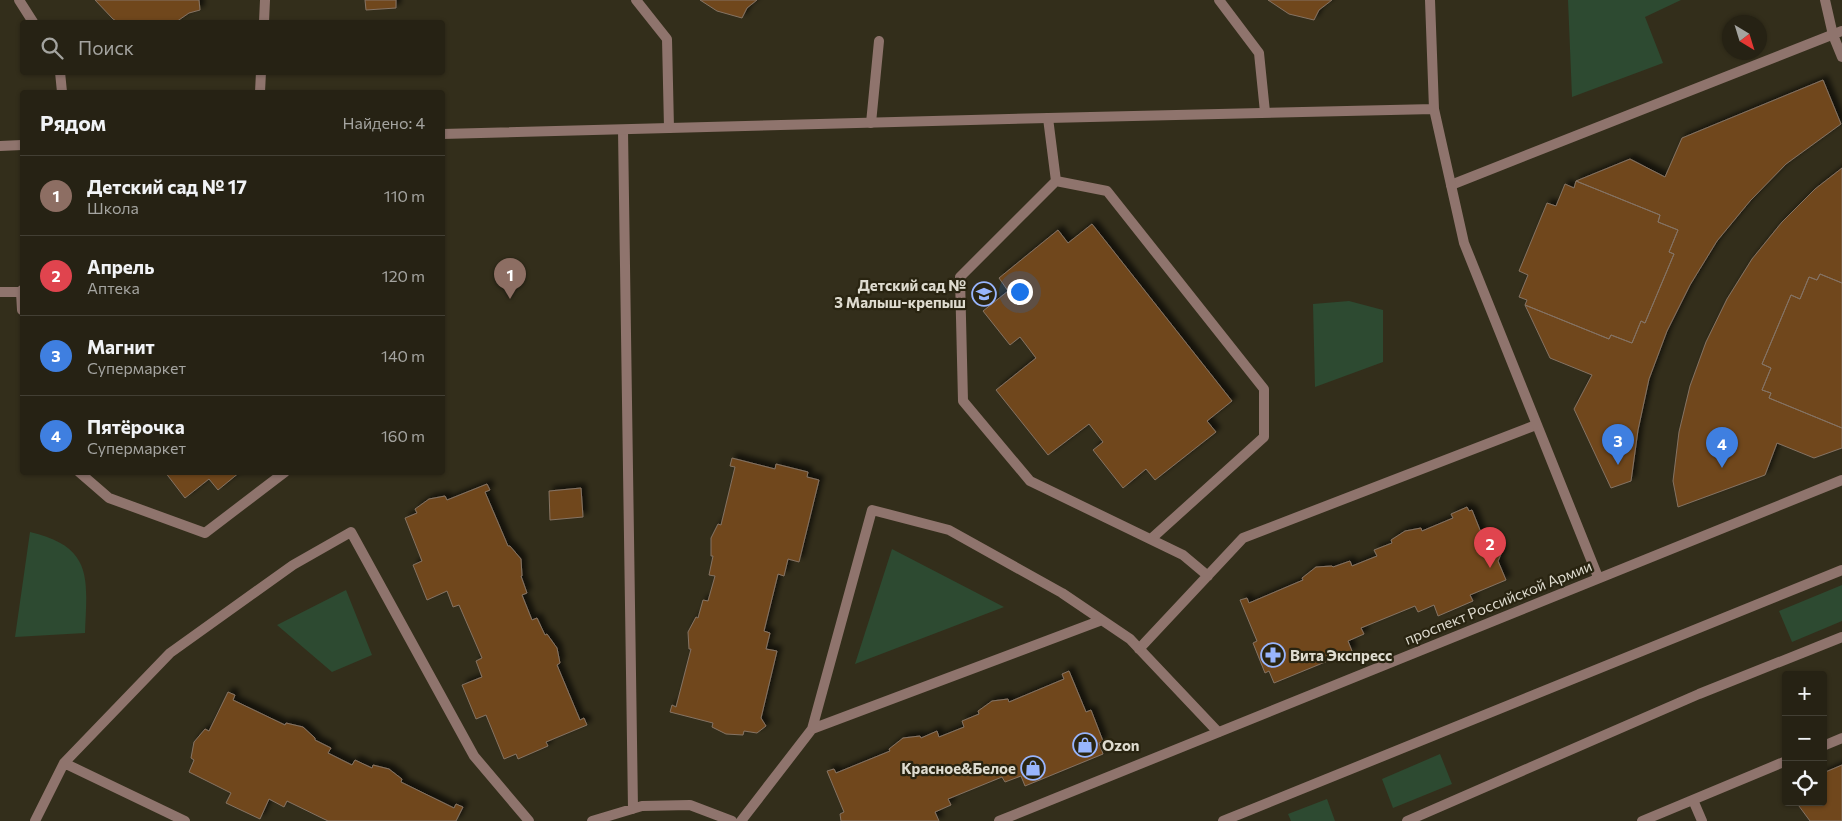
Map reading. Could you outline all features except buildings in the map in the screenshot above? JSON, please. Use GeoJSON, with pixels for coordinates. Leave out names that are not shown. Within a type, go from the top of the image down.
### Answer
{"type":"FeatureCollection","features":[{"type":"Feature","properties":{"kind":"street"},"geometry":{"type":"LineString","coordinates":[[19,0],[32,20]]}},
{"type":"Feature","properties":{"kind":"street"},"geometry":{"type":"LineString","coordinates":[[264,20],[265,0]]}},
{"type":"Feature","properties":{"kind":"street"},"geometry":{"type":"LineString","coordinates":[[636,0],[667,39],[669,128]]}},
{"type":"Feature","properties":{"kind":"street"},"geometry":{"type":"LineString","coordinates":[[1218,0],[1259,53],[1265,112]]}},
{"type":"Feature","properties":{"kind":"street"},"geometry":{"type":"LineString","coordinates":[[1430,0],[1434,109],[1464,243],[1598,577]]}},
{"type":"Feature","properties":{"kind":"street"},"geometry":{"type":"LineString","coordinates":[[1825,0],[1837,33],[1842,57]]}},
{"type":"Feature","properties":{"kind":"street"},"geometry":{"type":"LineString","coordinates":[[1451,185],[1837,33]]}},
{"type":"Feature","properties":{"kind":"street"},"geometry":{"type":"LineString","coordinates":[[871,123],[879,41]]}},
{"type":"Feature","properties":{"kind":"street"},"geometry":{"type":"LineString","coordinates":[[60,75],[62,90]]}},
{"type":"Feature","properties":{"kind":"street"},"geometry":{"type":"LineString","coordinates":[[260,90],[261,75]]}},
{"type":"Feature","properties":{"kind":"street"},"geometry":{"type":"LineString","coordinates":[[445,134],[1434,109]]}},
{"type":"Feature","properties":{"kind":"street"},"geometry":{"type":"LineString","coordinates":[[1048,118],[1056,181]]}},
{"type":"Feature","properties":{"kind":"street"},"geometry":{"type":"LineString","coordinates":[[623,130],[633,809]]}},
{"type":"Feature","properties":{"kind":"street"},"geometry":{"type":"LineString","coordinates":[[0,146],[20,145]]}},
{"type":"Feature","properties":{"kind":"street"},"geometry":{"type":"LineString","coordinates":[[1056,181],[960,277],[963,402],[1030,481],[1183,555],[1208,576]]}},
{"type":"Feature","properties":{"kind":"street"},"geometry":{"type":"LineString","coordinates":[[1056,181],[1107,190],[1264,388],[1264,437],[1151,539]]}},
{"type":"Feature","properties":{"kind":"street"},"geometry":{"type":"LineString","coordinates":[[0,292],[20,291]]}},
{"type":"Feature","properties":{"kind":"street"},"geometry":{"type":"LineString","coordinates":[[1139,649],[1244,538],[1536,425]]}},
{"type":"Feature","properties":{"kind":"street"},"geometry":{"type":"LineString","coordinates":[[82,475],[109,498],[205,533],[281,475]]}},
{"type":"Feature","properties":{"kind":"street","name":"проспект Российской Армии"},"geometry":{"type":"LineString","coordinates":[[1000,821],[1598,577],[1842,480]]}},
{"type":"Feature","properties":{"kind":"street"},"geometry":{"type":"LineString","coordinates":[[741,821],[812,729],[872,510],[949,530],[1062,593],[1130,639],[1218,732]]}},
{"type":"Feature","properties":{"kind":"street"},"geometry":{"type":"LineString","coordinates":[[35,821],[64,763],[170,653],[293,565],[351,532],[474,756],[529,821]]}},
{"type":"Feature","properties":{"kind":"street"},"geometry":{"type":"LineString","coordinates":[[1223,821],[1842,570]]}},
{"type":"Feature","properties":{"kind":"street"},"geometry":{"type":"LineString","coordinates":[[812,729],[1102,620]]}},
{"type":"Feature","properties":{"kind":"street"},"geometry":{"type":"LineString","coordinates":[[1407,821],[1699,694],[1842,637]]}},
{"type":"Feature","properties":{"kind":"street"},"geometry":{"type":"LineString","coordinates":[[1827,744],[1842,738]]}},
{"type":"Feature","properties":{"kind":"street"},"geometry":{"type":"LineString","coordinates":[[64,763],[185,821]]}},
{"type":"Feature","properties":{"kind":"street"},"geometry":{"type":"LineString","coordinates":[[1642,821],[1782,763]]}},
{"type":"Feature","properties":{"kind":"street"},"geometry":{"type":"LineString","coordinates":[[1693,800],[1702,821]]}},
{"type":"Feature","properties":{"kind":"street"},"geometry":{"type":"LineString","coordinates":[[592,821],[642,806],[690,806],[732,821]]}},
{"type":"Feature","properties":{"kind":"green space"},"geometry":{"type":"Polygon","coordinates":[[[1568,0],[1681,0],[1645,17],[1663,63],[1572,97],[1568,0]]]}},
{"type":"Feature","properties":{"kind":"green space"},"geometry":{"type":"Polygon","coordinates":[[[1349,301],[1383,310],[1383,362],[1315,387],[1313,304],[1349,301]]]}},
{"type":"Feature","properties":{"kind":"green space"},"geometry":{"type":"Polygon","coordinates":[[[30,532],[51,538],[76,556],[82,568],[85,581],[85,633],[15,637],[30,532]]]}},
{"type":"Feature","properties":{"kind":"green space"},"geometry":{"type":"Polygon","coordinates":[[[892,549],[1004,607],[855,664],[892,549]]]}},
{"type":"Feature","properties":{"kind":"green space"},"geometry":{"type":"Polygon","coordinates":[[[1842,585],[1842,621],[1792,642],[1779,611],[1842,585]]]}},
{"type":"Feature","properties":{"kind":"green space"},"geometry":{"type":"Polygon","coordinates":[[[346,590],[372,655],[332,672],[277,625],[346,590]]]}},
{"type":"Feature","properties":{"kind":"green space"},"geometry":{"type":"Polygon","coordinates":[[[1440,754],[1452,784],[1393,808],[1382,779],[1440,754]]]}},
{"type":"Feature","properties":{"kind":"green space"},"geometry":{"type":"Polygon","coordinates":[[[1327,799],[1335,821],[1291,821],[1288,814],[1327,799]]]}},
{"type":"Feature","properties":{"kind":"place","name":"Детский сад № 3 Малыш-крепыш"},"geometry":{"type":"Point","coordinates":[984,294]}},
{"type":"Feature","properties":{"kind":"place","name":"Детский сад № 17"},"geometry":{"type":"Point","coordinates":[510,299]}},
{"type":"Feature","properties":{"kind":"place","name":"Магнит"},"geometry":{"type":"Point","coordinates":[1618,465]}},
{"type":"Feature","properties":{"kind":"place","name":"Пятёрочка"},"geometry":{"type":"Point","coordinates":[1722,468]}},
{"type":"Feature","properties":{"kind":"place","name":"Апрель"},"geometry":{"type":"Point","coordinates":[1490,568]}},
{"type":"Feature","properties":{"kind":"place","name":"Вита Экспресс"},"geometry":{"type":"Point","coordinates":[1273,655]}},
{"type":"Feature","properties":{"kind":"place","name":"Ozon"},"geometry":{"type":"Point","coordinates":[1085,745]}},
{"type":"Feature","properties":{"kind":"place","name":"Красное&Белое"},"geometry":{"type":"Point","coordinates":[1033,768]}}]}
